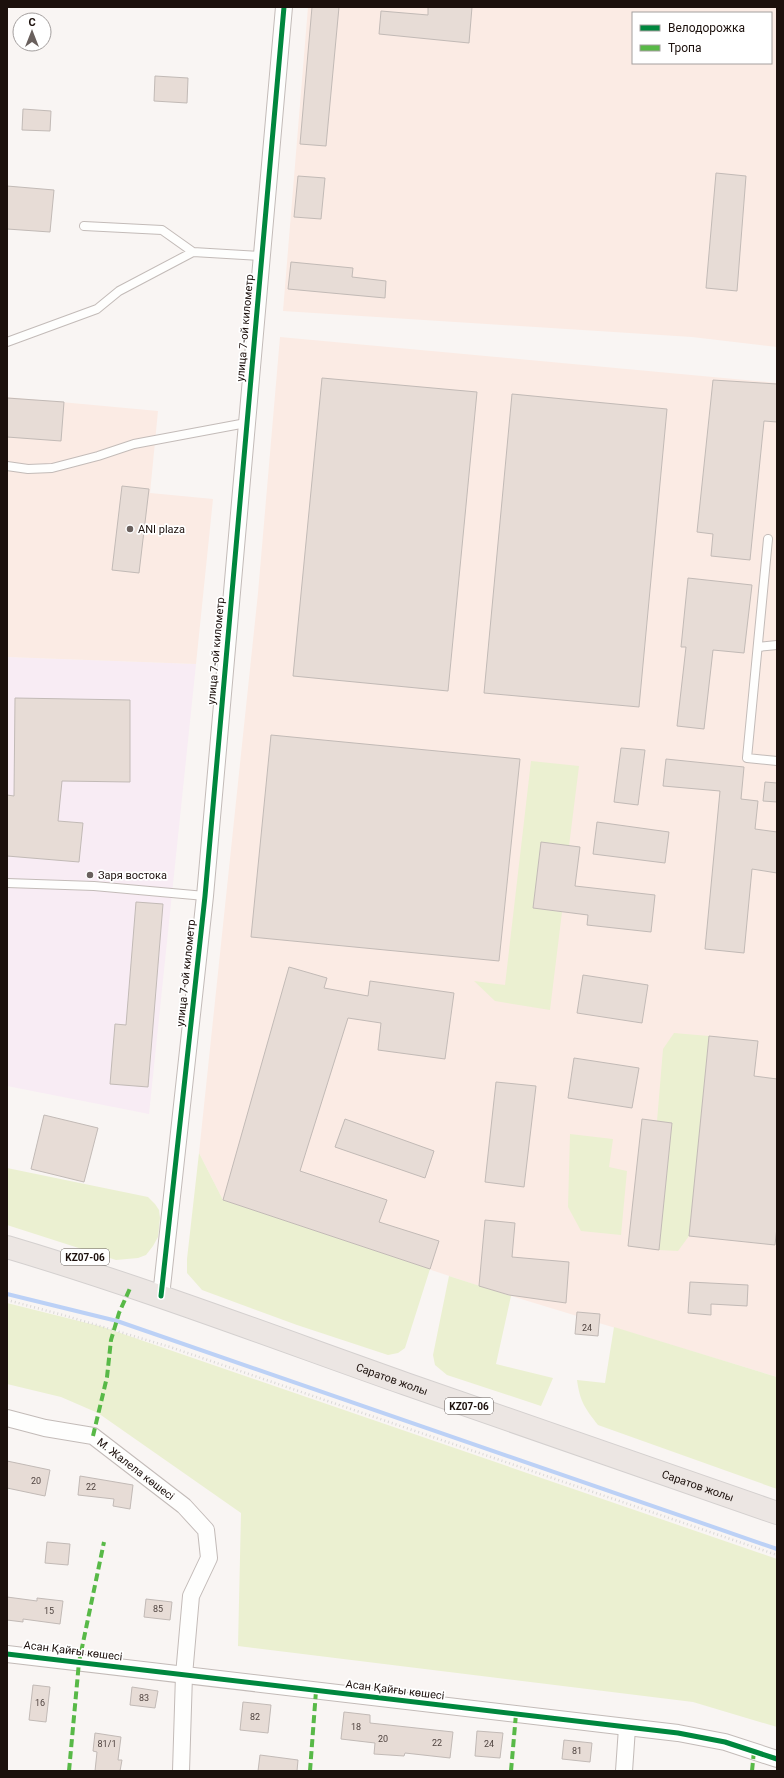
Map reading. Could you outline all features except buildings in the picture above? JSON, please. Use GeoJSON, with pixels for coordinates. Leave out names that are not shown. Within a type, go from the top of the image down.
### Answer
{"type":"FeatureCollection","features":[{"type":"Feature","properties":{"kind":"main road","name":"Саратов жолы"},"geometry":{"type":"LineString","coordinates":[[7,1233],[91,1258],[162,1290],[406,1380],[777,1513]]}},
{"type":"Feature","properties":{"kind":"main road","name":"Саратов жолы"},"geometry":{"type":"LineString","coordinates":[[7,1248],[162,1290],[777,1498]]}},
{"type":"Feature","properties":{"kind":"street","name":"улица 7-ой километр"},"geometry":{"type":"LineString","coordinates":[[162,1290],[205,896],[284,7]]}},
{"type":"Feature","properties":{"kind":"street","name":"М. Жалела көшесі"},"geometry":{"type":"LineString","coordinates":[[7,1418],[45,1428],[93,1436],[184,1506],[206,1530],[209,1558],[191,1596],[184,1675]]}},
{"type":"Feature","properties":{"kind":"street","name":"Асан Қайғы көшесі"},"geometry":{"type":"LineString","coordinates":[[7,1654],[678,1733],[725,1742],[777,1759]]}},
{"type":"Feature","properties":{"kind":"street"},"geometry":{"type":"LineString","coordinates":[[181,1771],[184,1675]]}},
{"type":"Feature","properties":{"kind":"street"},"geometry":{"type":"LineString","coordinates":[[624,1771],[627,1728]]}},
{"type":"Feature","properties":{"kind":"lane"},"geometry":{"type":"LineString","coordinates":[[84,226],[162,230],[193,252]]}},
{"type":"Feature","properties":{"kind":"lane"},"geometry":{"type":"LineString","coordinates":[[7,342],[97,309],[119,291],[193,252],[261,256]]}},
{"type":"Feature","properties":{"kind":"lane"},"geometry":{"type":"LineString","coordinates":[[7,466],[28,469],[52,468],[98,456],[134,444],[246,423]]}},
{"type":"Feature","properties":{"kind":"lane"},"geometry":{"type":"LineString","coordinates":[[768,539],[747,758],[777,761]]}},
{"type":"Feature","properties":{"kind":"lane"},"geometry":{"type":"LineString","coordinates":[[758,648],[777,645]]}},
{"type":"Feature","properties":{"kind":"lane"},"geometry":{"type":"LineString","coordinates":[[7,883],[94,886],[205,896]]}},
{"type":"Feature","properties":{"kind":"path"},"geometry":{"type":"LineString","coordinates":[[7,1300],[64,1315],[170,1347],[385,1422],[777,1555]]}},
{"type":"Feature","properties":{"kind":"shaded area"},"geometry":{"type":"Polygon","coordinates":[[[308,7],[777,7],[777,347],[692,337],[283,311],[308,7]]]}},
{"type":"Feature","properties":{"kind":"shaded area"},"geometry":{"type":"Polygon","coordinates":[[[280,337],[777,383],[777,1377],[599,1323],[600,1314],[577,1312],[577,1316],[479,1286],[223,1200],[199,1153],[258,593],[280,337]]]}},
{"type":"Feature","properties":{"kind":"shaded area"},"geometry":{"type":"Polygon","coordinates":[[[7,397],[158,411],[150,493],[213,499],[196,664],[7,657],[7,397]]]}},
{"type":"Feature","properties":{"kind":"shaded area","name":"Заря востока"},"geometry":{"type":"Polygon","coordinates":[[[7,657],[196,664],[149,1114],[7,1086],[7,657]]]}},
{"type":"Feature","properties":{"kind":"green space"},"geometry":{"type":"Polygon","coordinates":[[[531,761],[579,766],[569,846],[541,842],[533,908],[562,912],[550,1010],[495,1001],[474,981],[505,985],[531,761]]]}},
{"type":"Feature","properties":{"kind":"green space"},"geometry":{"type":"Polygon","coordinates":[[[674,1033],[709,1036],[689,1236],[678,1251],[659,1250],[672,1123],[657,1121],[663,1049],[674,1033]]]}},
{"type":"Feature","properties":{"kind":"green space"},"geometry":{"type":"Polygon","coordinates":[[[570,1134],[613,1139],[609,1167],[627,1171],[621,1235],[581,1231],[568,1207],[570,1134]]]}},
{"type":"Feature","properties":{"kind":"green space"},"geometry":{"type":"Polygon","coordinates":[[[199,1153],[223,1200],[430,1269],[405,1348],[398,1353],[388,1355],[297,1325],[202,1290],[187,1273],[187,1259],[199,1153]]]}},
{"type":"Feature","properties":{"kind":"green space"},"geometry":{"type":"Polygon","coordinates":[[[7,1168],[148,1197],[159,1210],[160,1218],[158,1237],[146,1255],[138,1258],[116,1260],[7,1225],[7,1168]]]}},
{"type":"Feature","properties":{"kind":"green space"},"geometry":{"type":"Polygon","coordinates":[[[449,1276],[511,1296],[496,1364],[553,1378],[541,1406],[447,1375],[435,1365],[433,1355],[449,1276]]]}},
{"type":"Feature","properties":{"kind":"green space"},"geometry":{"type":"Polygon","coordinates":[[[7,1303],[103,1327],[777,1559],[777,1727],[693,1702],[238,1646],[241,1513],[98,1413],[61,1397],[7,1384],[7,1303]]]}},
{"type":"Feature","properties":{"kind":"green space"},"geometry":{"type":"Polygon","coordinates":[[[614,1327],[777,1377],[777,1489],[598,1425],[584,1404],[577,1380],[605,1383],[614,1327]]]}},
{"type":"Feature","properties":{"kind":"waterway"},"geometry":{"type":"LineString","coordinates":[[7,1294],[117,1321],[777,1549]]}},
{"type":"Feature","properties":{"kind":"marked path"},"geometry":{"type":"LineString","coordinates":[[93,1436],[107,1377],[111,1340],[119,1313],[131,1286]]}},
{"type":"Feature","properties":{"kind":"marked path"},"geometry":{"type":"LineString","coordinates":[[69,1771],[79,1662],[104,1542]]}},
{"type":"Feature","properties":{"kind":"marked path"},"geometry":{"type":"LineString","coordinates":[[310,1771],[316,1691]]}},
{"type":"Feature","properties":{"kind":"marked path"},"geometry":{"type":"LineString","coordinates":[[511,1771],[516,1714]]}},
{"type":"Feature","properties":{"kind":"marked path"},"geometry":{"type":"LineString","coordinates":[[752,1771],[754,1751]]}},
{"type":"Feature","properties":{"kind":"cycle path"},"geometry":{"type":"LineString","coordinates":[[161,1296],[205,896],[284,7]]}},
{"type":"Feature","properties":{"kind":"cycle path"},"geometry":{"type":"LineString","coordinates":[[7,1654],[678,1733],[725,1742],[777,1759]]}},
{"type":"Feature","properties":{"kind":"place","name":"ANI plaza"},"geometry":{"type":"Point","coordinates":[130,529]}},
{"type":"Feature","properties":{"kind":"place","name":"Заря востока"},"geometry":{"type":"Point","coordinates":[90,875]}}]}
